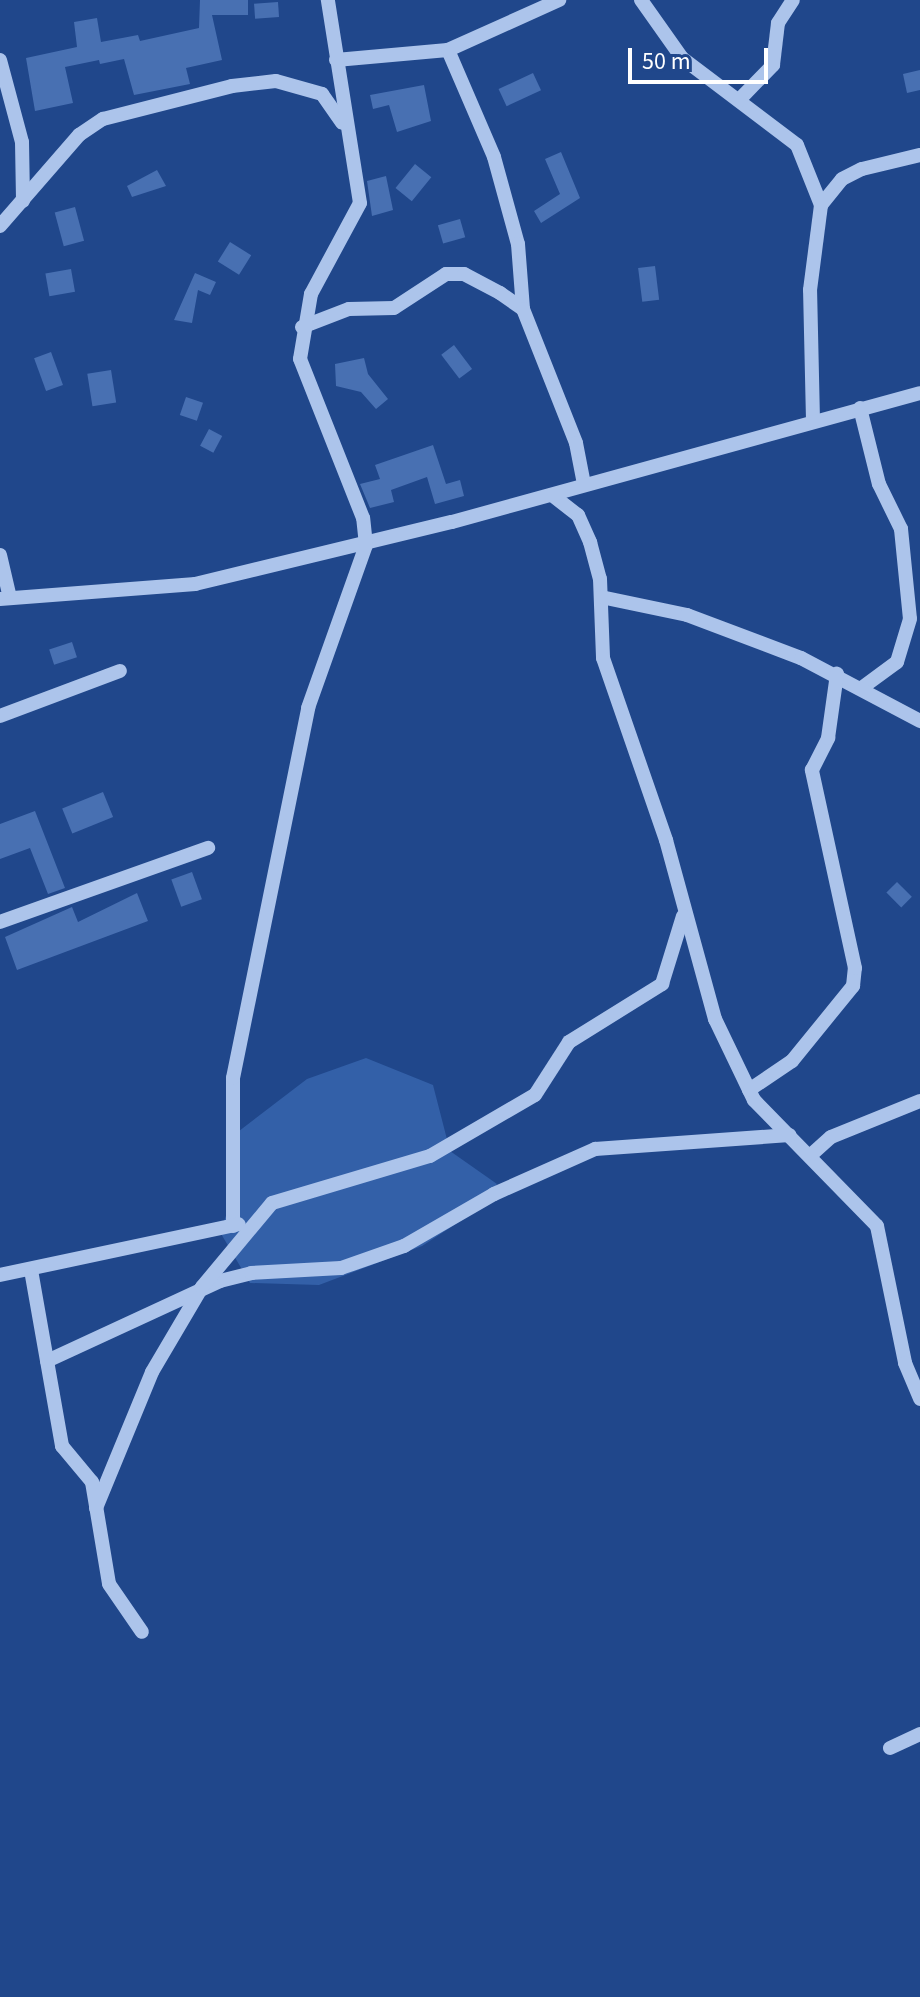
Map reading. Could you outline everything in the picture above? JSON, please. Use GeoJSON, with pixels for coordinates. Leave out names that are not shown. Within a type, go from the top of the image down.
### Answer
{"type":"FeatureCollection","features":[{"type":"Feature","properties":{"kind":"street"},"geometry":{"type":"LineString","coordinates":[[233,1226],[233,1078],[308,708],[366,545],[363,518],[301,370],[302,327],[319,278],[358,214],[351,142],[328,0]]}},
{"type":"Feature","properties":{"kind":"street"},"geometry":{"type":"LineString","coordinates":[[336,60],[448,50],[559,0]]}},
{"type":"Feature","properties":{"kind":"street"},"geometry":{"type":"LineString","coordinates":[[641,0],[682,58],[797,145],[821,205],[810,290],[813,420]]}},
{"type":"Feature","properties":{"kind":"street"},"geometry":{"type":"LineString","coordinates":[[739,100],[773,65],[778,23],[793,0]]}},
{"type":"Feature","properties":{"kind":"street"},"geometry":{"type":"LineString","coordinates":[[448,50],[494,157],[518,244],[523,309],[576,443],[584,484]]}},
{"type":"Feature","properties":{"kind":"street"},"geometry":{"type":"LineString","coordinates":[[0,60],[22,142],[23,201]]}},
{"type":"Feature","properties":{"kind":"street"},"geometry":{"type":"LineString","coordinates":[[0,226],[79,135],[103,119],[232,86],[276,81],[310,88],[332,104],[351,142]]}},
{"type":"Feature","properties":{"kind":"street"},"geometry":{"type":"LineString","coordinates":[[821,205],[852,174],[920,155]]}},
{"type":"Feature","properties":{"kind":"street"},"geometry":{"type":"LineString","coordinates":[[302,327],[349,309],[394,308],[446,274],[474,279],[523,309]]}},
{"type":"Feature","properties":{"kind":"street"},"geometry":{"type":"LineString","coordinates":[[0,555],[5,598],[195,584],[366,545],[920,393]]}},
{"type":"Feature","properties":{"kind":"street"},"geometry":{"type":"LineString","coordinates":[[860,408],[879,484],[901,529],[910,619],[897,662],[863,687]]}},
{"type":"Feature","properties":{"kind":"street"},"geometry":{"type":"LineString","coordinates":[[552,495],[583,526],[601,597],[603,658],[666,840],[683,916],[715,1019],[749,1090],[877,1226],[905,1363],[920,1399]]}},
{"type":"Feature","properties":{"kind":"street"},"geometry":{"type":"LineString","coordinates":[[601,597],[687,615],[837,674],[920,721]]}},
{"type":"Feature","properties":{"kind":"street"},"geometry":{"type":"LineString","coordinates":[[0,716],[120,671]]}},
{"type":"Feature","properties":{"kind":"street"},"geometry":{"type":"LineString","coordinates":[[749,1090],[792,1061],[853,986],[855,968],[812,770],[828,738],[837,674]]}},
{"type":"Feature","properties":{"kind":"street"},"geometry":{"type":"LineString","coordinates":[[0,922],[208,848]]}},
{"type":"Feature","properties":{"kind":"street"},"geometry":{"type":"LineString","coordinates":[[96,1508],[152,1372],[202,1287],[255,1220],[288,1194],[446,1149],[498,1111],[535,1095],[556,1055],[590,1024],[662,984],[683,916]]}},
{"type":"Feature","properties":{"kind":"street"},"geometry":{"type":"LineString","coordinates":[[812,1154],[831,1137],[920,1101]]}},
{"type":"Feature","properties":{"kind":"street"},"geometry":{"type":"LineString","coordinates":[[47,1361],[202,1287],[251,1273],[341,1268],[404,1246],[494,1194],[595,1149],[626,1142],[789,1135]]}},
{"type":"Feature","properties":{"kind":"street"},"geometry":{"type":"LineString","coordinates":[[0,1275],[255,1220]]}},
{"type":"Feature","properties":{"kind":"street"},"geometry":{"type":"LineString","coordinates":[[31,1270],[62,1446],[92,1481],[109,1584],[142,1632]]}},
{"type":"Feature","properties":{"kind":"street"},"geometry":{"type":"LineString","coordinates":[[890,1748],[920,1734]]}},
{"type":"Feature","properties":{"kind":"shaded area"},"geometry":{"type":"Polygon","coordinates":[[[366,1058],[433,1085],[450,1151],[497,1184],[482,1207],[422,1246],[319,1285],[250,1283],[220,1232],[231,1202],[230,1138],[307,1079],[366,1058]]]}},
{"type":"Feature","properties":{"kind":"building"},"geometry":{"type":"Polygon","coordinates":[[[200,0],[248,0],[248,15],[212,15],[222,60],[186,68],[190,84],[134,95],[124,59],[100,64],[99,60],[65,67],[73,103],[35,111],[26,58],[77,47],[74,22],[97,18],[101,42],[138,35],[140,41],[199,28],[200,0]]]}},
{"type":"Feature","properties":{"kind":"building"},"geometry":{"type":"Polygon","coordinates":[[[278,2],[279,17],[255,19],[254,4],[278,2]]]}},
{"type":"Feature","properties":{"kind":"building"},"geometry":{"type":"Polygon","coordinates":[[[920,70],[920,90],[907,93],[903,74],[920,70]]]}},
{"type":"Feature","properties":{"kind":"building"},"geometry":{"type":"Polygon","coordinates":[[[533,73],[541,90],[507,106],[499,89],[533,73]]]}},
{"type":"Feature","properties":{"kind":"building"},"geometry":{"type":"Polygon","coordinates":[[[424,85],[431,121],[397,132],[389,105],[373,109],[370,95],[424,85]]]}},
{"type":"Feature","properties":{"kind":"building"},"geometry":{"type":"Polygon","coordinates":[[[561,152],[580,198],[541,223],[534,211],[560,194],[545,159],[561,152]]]}},
{"type":"Feature","properties":{"kind":"building"},"geometry":{"type":"Polygon","coordinates":[[[415,164],[431,177],[412,201],[395,188],[415,164]]]}},
{"type":"Feature","properties":{"kind":"building"},"geometry":{"type":"Polygon","coordinates":[[[157,170],[166,186],[132,197],[127,186],[157,170]]]}},
{"type":"Feature","properties":{"kind":"building"},"geometry":{"type":"Polygon","coordinates":[[[386,176],[393,210],[372,216],[367,181],[386,176]]]}},
{"type":"Feature","properties":{"kind":"building"},"geometry":{"type":"Polygon","coordinates":[[[75,207],[84,241],[64,246],[55,212],[75,207]]]}},
{"type":"Feature","properties":{"kind":"building"},"geometry":{"type":"Polygon","coordinates":[[[460,219],[465,237],[443,244],[438,225],[460,219]]]}},
{"type":"Feature","properties":{"kind":"building"},"geometry":{"type":"Polygon","coordinates":[[[230,242],[251,255],[239,275],[218,262],[230,242]]]}},
{"type":"Feature","properties":{"kind":"building"},"geometry":{"type":"Polygon","coordinates":[[[655,266],[659,300],[642,302],[638,268],[655,266]]]}},
{"type":"Feature","properties":{"kind":"building"},"geometry":{"type":"Polygon","coordinates":[[[71,269],[75,292],[49,296],[45,274],[71,269]]]}},
{"type":"Feature","properties":{"kind":"building"},"geometry":{"type":"Polygon","coordinates":[[[195,273],[216,282],[210,295],[198,290],[192,323],[174,320],[195,273]]]}},
{"type":"Feature","properties":{"kind":"building"},"geometry":{"type":"Polygon","coordinates":[[[454,345],[472,369],[459,379],[441,355],[454,345]]]}},
{"type":"Feature","properties":{"kind":"building"},"geometry":{"type":"Polygon","coordinates":[[[51,352],[63,385],[46,391],[34,358],[51,352]]]}},
{"type":"Feature","properties":{"kind":"building"},"geometry":{"type":"Polygon","coordinates":[[[364,358],[368,374],[388,399],[376,409],[361,392],[336,386],[335,364],[364,358]]]}},
{"type":"Feature","properties":{"kind":"building"},"geometry":{"type":"Polygon","coordinates":[[[111,370],[116,403],[92,406],[87,374],[111,370]]]}},
{"type":"Feature","properties":{"kind":"building"},"geometry":{"type":"Polygon","coordinates":[[[186,397],[203,403],[197,421],[180,415],[186,397]]]}},
{"type":"Feature","properties":{"kind":"building"},"geometry":{"type":"Polygon","coordinates":[[[209,429],[222,436],[213,453],[200,446],[209,429]]]}},
{"type":"Feature","properties":{"kind":"building"},"geometry":{"type":"Polygon","coordinates":[[[433,445],[446,484],[460,480],[464,496],[435,504],[427,477],[391,490],[394,502],[370,508],[360,484],[380,479],[375,465],[433,445]]]}},
{"type":"Feature","properties":{"kind":"building"},"geometry":{"type":"Polygon","coordinates":[[[72,642],[77,657],[54,665],[49,649],[72,642]]]}},
{"type":"Feature","properties":{"kind":"building"},"geometry":{"type":"Polygon","coordinates":[[[103,792],[113,817],[72,834],[62,808],[103,792]]]}},
{"type":"Feature","properties":{"kind":"building"},"geometry":{"type":"Polygon","coordinates":[[[35,811],[65,888],[48,894],[30,848],[0,859],[0,824],[35,811]]]}},
{"type":"Feature","properties":{"kind":"building"},"geometry":{"type":"Polygon","coordinates":[[[192,872],[202,899],[181,907],[171,880],[192,872]]]}},
{"type":"Feature","properties":{"kind":"building"},"geometry":{"type":"Polygon","coordinates":[[[897,882],[912,897],[901,907],[886,893],[897,882]]]}},
{"type":"Feature","properties":{"kind":"building"},"geometry":{"type":"Polygon","coordinates":[[[137,893],[148,921],[17,970],[5,937],[72,907],[78,922],[137,893]]]}}]}
